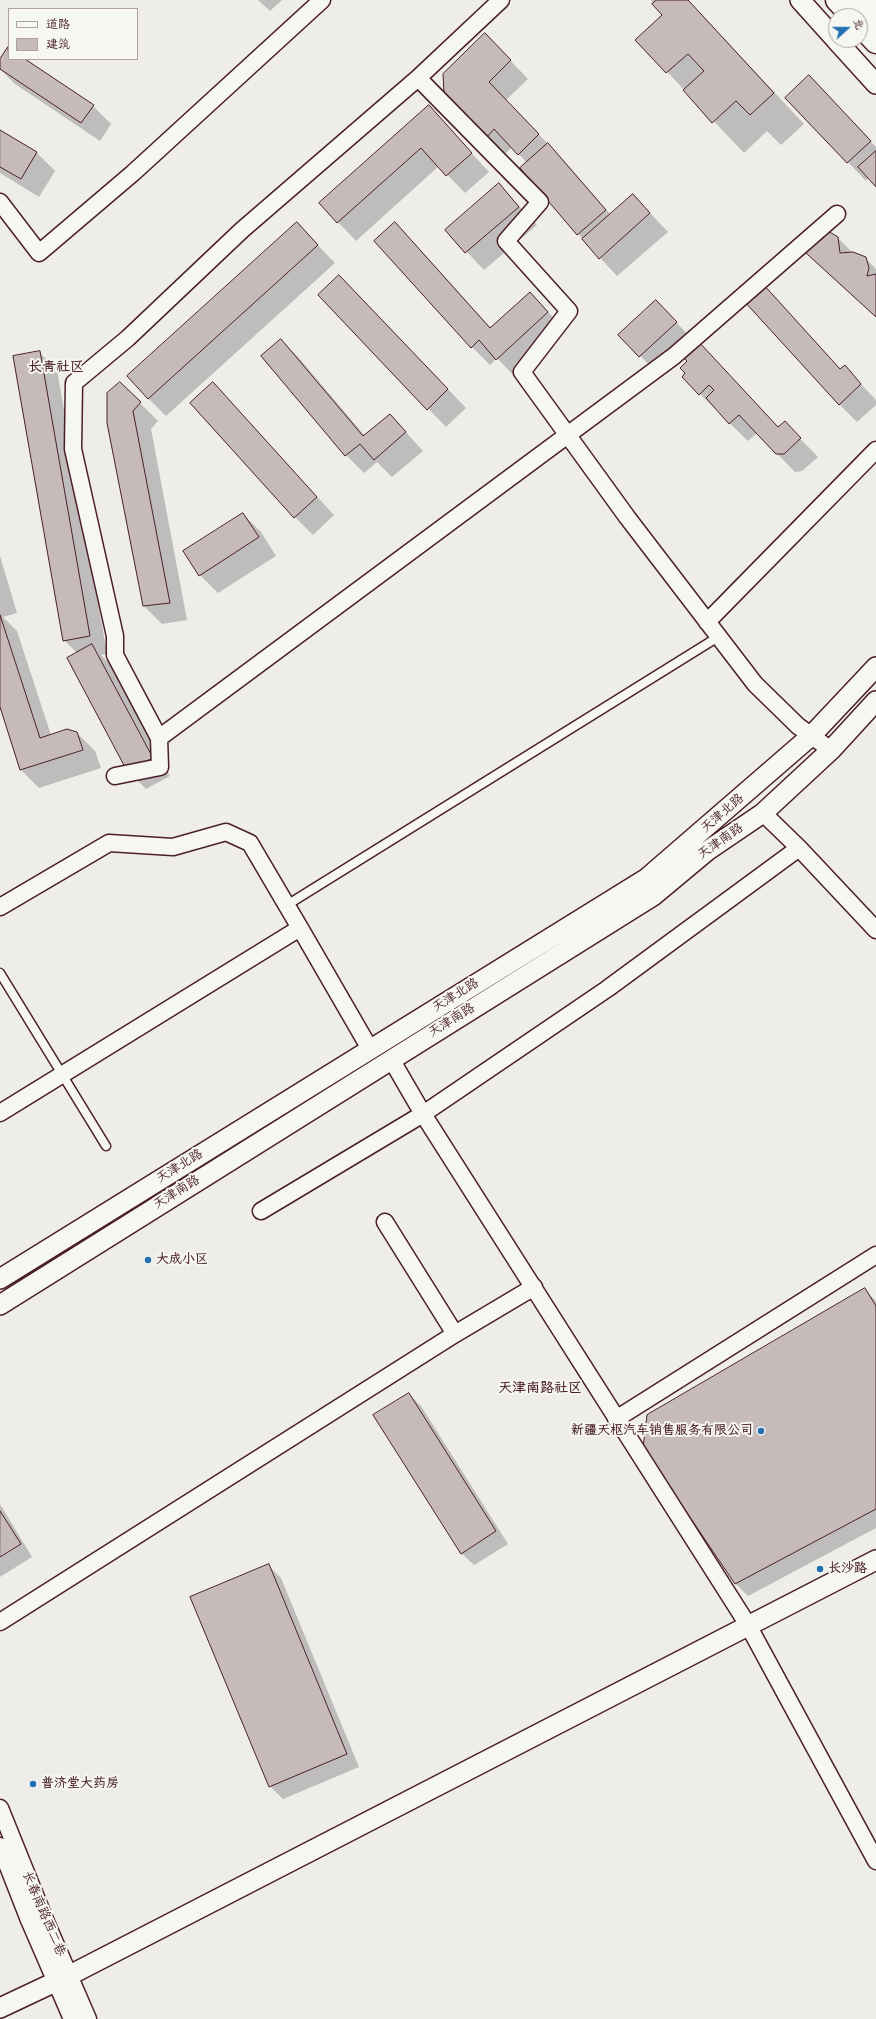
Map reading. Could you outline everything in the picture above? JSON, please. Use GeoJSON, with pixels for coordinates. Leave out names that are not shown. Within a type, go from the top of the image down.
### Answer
{"type":"FeatureCollection","features":[{"type":"Feature","properties":{"kind":"main road"},"geometry":{"type":"LineString","coordinates":[[837,0],[844,8]]}},
{"type":"Feature","properties":{"kind":"main road"},"geometry":{"type":"LineString","coordinates":[[861,0],[876,16]]}},
{"type":"Feature","properties":{"kind":"main road"},"geometry":{"type":"LineString","coordinates":[[868,34],[876,42]]}},
{"type":"Feature","properties":{"kind":"street"},"geometry":{"type":"LineString","coordinates":[[0,202],[39,253],[133,173],[322,0]]}},
{"type":"Feature","properties":{"kind":"street"},"geometry":{"type":"LineString","coordinates":[[115,776],[160,768],[160,738],[115,655],[115,636],[73,449],[74,383],[128,338],[242,230],[418,78],[501,0]]}},
{"type":"Feature","properties":{"kind":"street"},"geometry":{"type":"LineString","coordinates":[[800,0],[828,31]]}},
{"type":"Feature","properties":{"kind":"street"},"geometry":{"type":"LineString","coordinates":[[843,48],[876,84]]}},
{"type":"Feature","properties":{"kind":"street"},"geometry":{"type":"LineString","coordinates":[[418,78],[540,202],[506,241],[569,311],[522,372],[627,517],[755,684],[798,726],[831,750]]}},
{"type":"Feature","properties":{"kind":"street"},"geometry":{"type":"LineString","coordinates":[[160,738],[674,356],[837,214]]}},
{"type":"Feature","properties":{"kind":"street"},"geometry":{"type":"LineString","coordinates":[[707,622],[876,450]]}},
{"type":"Feature","properties":{"kind":"street","name":"天津北路"},"geometry":{"type":"LineString","coordinates":[[0,1279],[647,878],[811,736],[876,667]]}},
{"type":"Feature","properties":{"kind":"street","name":"天津南路"},"geometry":{"type":"LineString","coordinates":[[0,1306],[391,1058],[653,896],[707,851],[763,813],[831,750],[876,701]]}},
{"type":"Feature","properties":{"kind":"street"},"geometry":{"type":"LineString","coordinates":[[763,813],[874,924]]}},
{"type":"Feature","properties":{"kind":"street"},"geometry":{"type":"LineString","coordinates":[[0,907],[109,842],[174,847],[226,832],[250,843],[370,1049]]}},
{"type":"Feature","properties":{"kind":"street"},"geometry":{"type":"LineString","coordinates":[[261,1211],[423,1114],[607,989],[799,848]]}},
{"type":"Feature","properties":{"kind":"street"},"geometry":{"type":"LineString","coordinates":[[0,1113],[300,928]]}},
{"type":"Feature","properties":{"kind":"street"},"geometry":{"type":"LineString","coordinates":[[391,1058],[423,1114],[748,1625],[876,1861]]}},
{"type":"Feature","properties":{"kind":"street"},"geometry":{"type":"LineString","coordinates":[[385,1222],[455,1334]]}},
{"type":"Feature","properties":{"kind":"street"},"geometry":{"type":"LineString","coordinates":[[616,1419],[876,1255]]}},
{"type":"Feature","properties":{"kind":"street"},"geometry":{"type":"LineString","coordinates":[[0,1622],[455,1334],[534,1287]]}},
{"type":"Feature","properties":{"kind":"street"},"geometry":{"type":"LineString","coordinates":[[0,2008],[63,1978],[876,1560]]}},
{"type":"Feature","properties":{"kind":"street","name":"长春南路西二巷"},"geometry":{"type":"LineString","coordinates":[[0,1808],[46,1922],[63,1978],[72,2019]]}},
{"type":"Feature","properties":{"kind":"street","name":"长春南路西二巷"},"geometry":{"type":"LineString","coordinates":[[0,1846],[29,1920],[88,2019]]}},
{"type":"Feature","properties":{"kind":"lane"},"geometry":{"type":"LineString","coordinates":[[287,905],[718,637]]}},
{"type":"Feature","properties":{"kind":"lane"},"geometry":{"type":"LineString","coordinates":[[0,972],[106,1146]]}},
{"type":"Feature","properties":{"kind":"building"},"geometry":{"type":"Polygon","coordinates":[[[657,0],[688,0],[774,93],[750,115],[736,101],[712,123],[683,90],[704,71],[688,54],[666,73],[635,40],[662,15],[652,4],[657,0]]]}},
{"type":"Feature","properties":{"kind":"building"},"geometry":{"type":"Polygon","coordinates":[[[485,33],[511,60],[489,82],[539,134],[518,155],[494,129],[486,138],[444,94],[443,74],[485,33]]]}},
{"type":"Feature","properties":{"kind":"building"},"geometry":{"type":"Polygon","coordinates":[[[8,47],[8,60],[26,60],[94,105],[81,123],[0,69],[0,59],[8,47]]]}},
{"type":"Feature","properties":{"kind":"building"},"geometry":{"type":"Polygon","coordinates":[[[809,75],[871,141],[847,163],[785,98],[809,75]]]}},
{"type":"Feature","properties":{"kind":"building"},"geometry":{"type":"Polygon","coordinates":[[[429,105],[472,153],[446,176],[421,148],[337,223],[319,203],[429,105]]]}},
{"type":"Feature","properties":{"kind":"building"},"geometry":{"type":"Polygon","coordinates":[[[0,130],[37,152],[21,179],[0,167],[0,130]]]}},
{"type":"Feature","properties":{"kind":"building"},"geometry":{"type":"Polygon","coordinates":[[[548,143],[606,210],[577,235],[520,168],[548,143]]]}},
{"type":"Feature","properties":{"kind":"building"},"geometry":{"type":"Polygon","coordinates":[[[876,151],[876,187],[858,167],[876,151]]]}},
{"type":"Feature","properties":{"kind":"building"},"geometry":{"type":"Polygon","coordinates":[[[499,183],[519,207],[465,253],[445,230],[499,183]]]}},
{"type":"Feature","properties":{"kind":"building"},"geometry":{"type":"Polygon","coordinates":[[[633,194],[650,213],[599,259],[582,239],[633,194]]]}},
{"type":"Feature","properties":{"kind":"building"},"geometry":{"type":"Polygon","coordinates":[[[297,222],[318,245],[148,399],[127,376],[297,222]]]}},
{"type":"Feature","properties":{"kind":"building"},"geometry":{"type":"Polygon","coordinates":[[[395,222],[490,328],[530,292],[548,312],[496,360],[479,340],[471,348],[374,241],[395,222]]]}},
{"type":"Feature","properties":{"kind":"building"},"geometry":{"type":"Polygon","coordinates":[[[828,231],[838,237],[840,253],[853,252],[866,257],[869,268],[867,276],[876,274],[876,317],[806,253],[806,244],[828,231]]]}},
{"type":"Feature","properties":{"kind":"building"},"geometry":{"type":"Polygon","coordinates":[[[339,275],[448,389],[427,410],[318,295],[339,275]]]}},
{"type":"Feature","properties":{"kind":"building"},"geometry":{"type":"Polygon","coordinates":[[[763,284],[840,369],[845,365],[861,384],[839,405],[744,301],[763,284]]]}},
{"type":"Feature","properties":{"kind":"building"},"geometry":{"type":"Polygon","coordinates":[[[656,300],[677,322],[639,357],[618,335],[656,300]]]}},
{"type":"Feature","properties":{"kind":"building"},"geometry":{"type":"Polygon","coordinates":[[[281,339],[363,436],[390,414],[406,432],[374,460],[360,444],[345,456],[261,356],[281,339]]]}},
{"type":"Feature","properties":{"kind":"building"},"geometry":{"type":"Polygon","coordinates":[[[699,342],[778,427],[785,421],[801,438],[784,454],[776,454],[739,415],[729,424],[706,398],[714,390],[709,385],[699,395],[682,377],[685,373],[680,368],[687,361],[683,357],[699,342]]]}},
{"type":"Feature","properties":{"kind":"building"},"geometry":{"type":"Polygon","coordinates":[[[40,351],[90,636],[63,641],[13,356],[40,351]]]}},
{"type":"Feature","properties":{"kind":"building"},"geometry":{"type":"Polygon","coordinates":[[[120,382],[141,402],[133,411],[170,603],[143,606],[107,423],[107,393],[120,382]]]}},
{"type":"Feature","properties":{"kind":"building"},"geometry":{"type":"Polygon","coordinates":[[[213,382],[317,497],[294,518],[190,403],[213,382]]]}},
{"type":"Feature","properties":{"kind":"building"},"geometry":{"type":"Polygon","coordinates":[[[243,513],[259,537],[199,576],[183,551],[243,513]]]}},
{"type":"Feature","properties":{"kind":"building"},"geometry":{"type":"Polygon","coordinates":[[[0,615],[40,738],[67,729],[77,732],[83,750],[20,770],[0,707],[0,615]]]}},
{"type":"Feature","properties":{"kind":"building"},"geometry":{"type":"Polygon","coordinates":[[[92,644],[153,758],[127,771],[67,658],[92,644]]]}},
{"type":"Feature","properties":{"kind":"building","name":"新疆天枢汽车销售服务有限公司"},"geometry":{"type":"Polygon","coordinates":[[[865,1288],[876,1306],[876,1509],[735,1584],[643,1448],[647,1415],[865,1288]]]}},
{"type":"Feature","properties":{"kind":"building"},"geometry":{"type":"Polygon","coordinates":[[[409,1393],[496,1531],[461,1554],[373,1415],[409,1393]]]}},
{"type":"Feature","properties":{"kind":"building"},"geometry":{"type":"Polygon","coordinates":[[[0,1511],[21,1544],[0,1557],[0,1511]]]}},
{"type":"Feature","properties":{"kind":"building"},"geometry":{"type":"Polygon","coordinates":[[[269,1564],[347,1754],[269,1787],[190,1597],[269,1564]]]}},
{"type":"Feature","properties":{"kind":"place","name":"大成小区"},"geometry":{"type":"Point","coordinates":[148,1260]}},
{"type":"Feature","properties":{"kind":"place","name":"新疆天枢汽车销售服务有限公司"},"geometry":{"type":"Point","coordinates":[761,1431]}},
{"type":"Feature","properties":{"kind":"place","name":"长沙路"},"geometry":{"type":"Point","coordinates":[820,1569]}},
{"type":"Feature","properties":{"kind":"place","name":"普济堂大药房"},"geometry":{"type":"Point","coordinates":[33,1784]}},
{"type":"Feature","properties":{"kind":"district","name":"长青社区"},"geometry":{"type":"Point","coordinates":[56,368]}},
{"type":"Feature","properties":{"kind":"district","name":"天津南路社区"},"geometry":{"type":"Point","coordinates":[540,1389]}}]}
